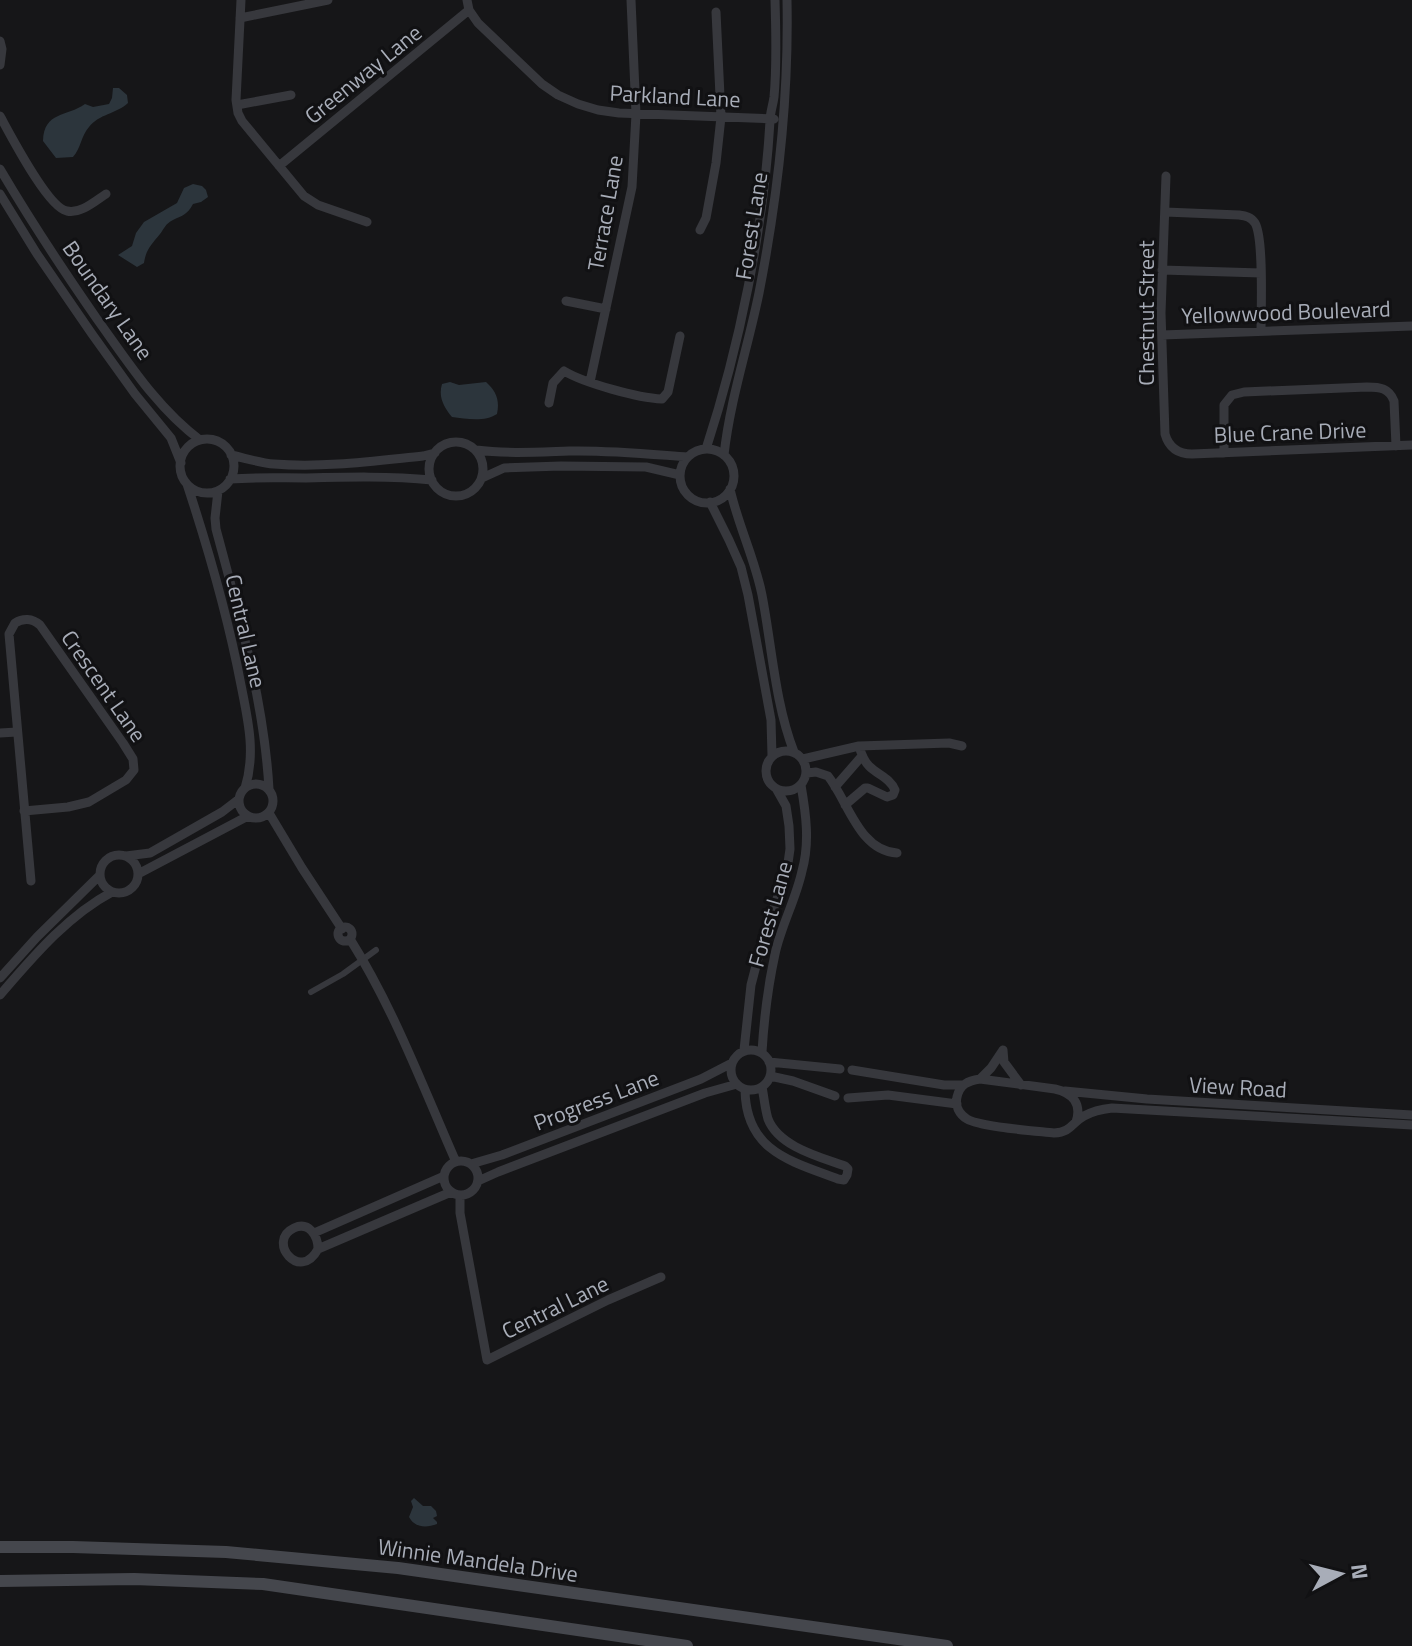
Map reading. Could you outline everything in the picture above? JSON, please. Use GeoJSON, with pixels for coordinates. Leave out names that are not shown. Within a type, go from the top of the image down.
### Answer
{"type":"FeatureCollection","features":[{"type":"Feature","properties":{"kind":"main road","name":"Winnie Mandela Drive"},"geometry":{"type":"LineString","coordinates":[[0,1547],[226,1552],[398,1568],[947,1646]]}},
{"type":"Feature","properties":{"kind":"main road"},"geometry":{"type":"LineString","coordinates":[[0,1581],[134,1579],[263,1584],[687,1646]]}},
{"type":"Feature","properties":{"kind":"street"},"geometry":{"type":"LineString","coordinates":[[241,0],[237,105],[242,121],[310,201],[367,222]]}},
{"type":"Feature","properties":{"kind":"street"},"geometry":{"type":"LineString","coordinates":[[240,18],[328,0]]}},
{"type":"Feature","properties":{"kind":"street","name":"Terrace Lane"},"geometry":{"type":"LineString","coordinates":[[590,382],[632,187],[636,114],[631,0]]}},
{"type":"Feature","properties":{"kind":"street","name":"Forest Lane"},"geometry":{"type":"LineString","coordinates":[[706,449],[749,278],[766,177],[773,98],[775,0]]}},
{"type":"Feature","properties":{"kind":"street","name":"Forest Lane"},"geometry":{"type":"LineString","coordinates":[[724,455],[759,292],[776,191],[787,89],[787,0]]}},
{"type":"Feature","properties":{"kind":"street","name":"Parkland Lane"},"geometry":{"type":"LineString","coordinates":[[468,5],[478,23],[542,84],[558,95],[598,110],[782,119]]}},
{"type":"Feature","properties":{"kind":"street","name":"Greenway Lane"},"geometry":{"type":"LineString","coordinates":[[279,166],[468,5]]}},
{"type":"Feature","properties":{"kind":"street"},"geometry":{"type":"LineString","coordinates":[[700,230],[706,218],[721,117],[716,12]]}},
{"type":"Feature","properties":{"kind":"street"},"geometry":{"type":"LineString","coordinates":[[0,41],[0,65]]}},
{"type":"Feature","properties":{"kind":"street"},"geometry":{"type":"LineString","coordinates":[[237,105],[291,95]]}},
{"type":"Feature","properties":{"kind":"street"},"geometry":{"type":"LineString","coordinates":[[0,116],[45,192],[58,207],[67,211],[81,210],[106,194]]}},
{"type":"Feature","properties":{"kind":"street","name":"Boundary Lane"},"geometry":{"type":"LineString","coordinates":[[0,169],[60,265],[139,377],[165,410],[200,440]]}},
{"type":"Feature","properties":{"kind":"street","name":"Chestnut Street"},"geometry":{"type":"LineString","coordinates":[[1166,176],[1162,335],[1165,434],[1172,448]]}},
{"type":"Feature","properties":{"kind":"street","name":"Boundary Lane"},"geometry":{"type":"LineString","coordinates":[[0,194],[92,334],[171,438],[181,463]]}},
{"type":"Feature","properties":{"kind":"street"},"geometry":{"type":"LineString","coordinates":[[1165,212],[1239,215],[1254,221],[1261,273],[1261,331]]}},
{"type":"Feature","properties":{"kind":"street"},"geometry":{"type":"LineString","coordinates":[[1162,270],[1261,273]]}},
{"type":"Feature","properties":{"kind":"street"},"geometry":{"type":"LineString","coordinates":[[566,301],[606,309]]}},
{"type":"Feature","properties":{"kind":"street","name":"Yellowwood Boulevard"},"geometry":{"type":"LineString","coordinates":[[1162,335],[1412,326]]}},
{"type":"Feature","properties":{"kind":"street"},"geometry":{"type":"LineString","coordinates":[[549,403],[553,383],[564,371],[590,382],[662,399],[668,392],[680,336]]}},
{"type":"Feature","properties":{"kind":"street"},"geometry":{"type":"LineString","coordinates":[[1224,453],[1224,405],[1237,392],[1384,388],[1394,401],[1396,446]]}},
{"type":"Feature","properties":{"kind":"street"},"geometry":{"type":"LineString","coordinates":[[715,422],[728,426]]}},
{"type":"Feature","properties":{"kind":"street"},"geometry":{"type":"LineString","coordinates":[[200,440],[219,442],[231,455],[233,471],[218,491],[202,492],[187,484],[181,472],[185,450],[200,440]]}},
{"type":"Feature","properties":{"kind":"street"},"geometry":{"type":"LineString","coordinates":[[476,450],[483,465],[482,478],[473,491],[458,496],[443,493],[432,480],[431,462],[441,447],[450,443],[459,442],[476,450],[498,453],[572,451],[688,457]]}},
{"type":"Feature","properties":{"kind":"street","name":"Blue Crane Drive"},"geometry":{"type":"LineString","coordinates":[[1172,448],[1185,454],[1412,445]]}},
{"type":"Feature","properties":{"kind":"street"},"geometry":{"type":"LineString","coordinates":[[706,449],[724,455],[733,471],[730,489],[718,500],[710,502],[702,502],[689,495],[684,490],[680,475],[688,457],[693,452],[706,449]]}},
{"type":"Feature","properties":{"kind":"street"},"geometry":{"type":"LineString","coordinates":[[231,455],[286,465],[339,464],[435,453]]}},
{"type":"Feature","properties":{"kind":"street"},"geometry":{"type":"LineString","coordinates":[[482,478],[504,468],[573,465],[646,467],[680,475]]}},
{"type":"Feature","properties":{"kind":"street"},"geometry":{"type":"LineString","coordinates":[[230,479],[268,476],[432,480]]}},
{"type":"Feature","properties":{"kind":"street","name":"Central Lane"},"geometry":{"type":"LineString","coordinates":[[0,978],[100,875],[106,860],[115,855],[150,853],[222,812],[239,799],[245,788],[251,765],[251,746],[234,649],[207,545],[187,484]]}},
{"type":"Feature","properties":{"kind":"street"},"geometry":{"type":"LineString","coordinates":[[730,489],[735,514],[759,581],[784,718],[807,773]]}},
{"type":"Feature","properties":{"kind":"street","name":"Central Lane"},"geometry":{"type":"LineString","coordinates":[[218,491],[216,529],[251,662],[269,789],[273,797],[269,813]]}},
{"type":"Feature","properties":{"kind":"street"},"geometry":{"type":"LineString","coordinates":[[710,502],[735,554],[748,595],[771,720],[772,756]]}},
{"type":"Feature","properties":{"kind":"street","name":"Crescent Lane"},"geometry":{"type":"LineString","coordinates":[[24,811],[89,802],[126,780],[134,770],[130,752],[40,625],[28,619],[15,623],[9,634],[24,811],[31,881]]}},
{"type":"Feature","properties":{"kind":"street"},"geometry":{"type":"LineString","coordinates":[[0,733],[17,732]]}},
{"type":"Feature","properties":{"kind":"street"},"geometry":{"type":"LineString","coordinates":[[807,773],[801,785],[790,791],[777,790],[766,774],[772,756],[785,750],[799,756],[949,743],[962,746]]}},
{"type":"Feature","properties":{"kind":"street"},"geometry":{"type":"LineString","coordinates":[[835,787],[861,751]]}},
{"type":"Feature","properties":{"kind":"street"},"geometry":{"type":"LineString","coordinates":[[845,805],[865,788],[887,797],[893,795],[895,790],[892,782],[868,765],[861,751]]}},
{"type":"Feature","properties":{"kind":"street"},"geometry":{"type":"LineString","coordinates":[[807,773],[828,776],[862,832],[878,848],[897,853]]}},
{"type":"Feature","properties":{"kind":"street"},"geometry":{"type":"LineString","coordinates":[[245,788],[255,783],[269,789]]}},
{"type":"Feature","properties":{"kind":"street","name":"Forest Lane"},"geometry":{"type":"LineString","coordinates":[[762,1052],[775,952],[806,852],[807,829],[801,785]]}},
{"type":"Feature","properties":{"kind":"street","name":"Forest Lane"},"geometry":{"type":"LineString","coordinates":[[744,1050],[751,985],[787,870],[790,849],[786,806],[777,790]]}},
{"type":"Feature","properties":{"kind":"street"},"geometry":{"type":"LineString","coordinates":[[239,799],[241,809],[248,816],[259,818],[269,813],[342,929],[340,939],[350,939],[374,978],[456,1162]]}},
{"type":"Feature","properties":{"kind":"street"},"geometry":{"type":"LineString","coordinates":[[138,874],[248,816]]}},
{"type":"Feature","properties":{"kind":"street"},"geometry":{"type":"LineString","coordinates":[[0,995],[67,924],[95,901],[112,892],[122,893],[132,888],[138,874],[136,865],[126,856]]}},
{"type":"Feature","properties":{"kind":"street"},"geometry":{"type":"LineString","coordinates":[[100,875],[104,885],[112,892]]}},
{"type":"Feature","properties":{"kind":"street"},"geometry":{"type":"LineString","coordinates":[[311,992],[376,950]]}},
{"type":"Feature","properties":{"kind":"street"},"geometry":{"type":"LineString","coordinates":[[741,1087],[753,1090],[762,1087],[770,1076],[771,1066],[762,1052],[744,1050],[732,1063],[731,1074],[741,1087],[754,1130],[768,1147],[788,1161],[844,1180],[848,1169],[845,1166],[789,1144],[776,1130],[769,1122],[762,1087]]}},
{"type":"Feature","properties":{"kind":"street"},"geometry":{"type":"LineString","coordinates":[[980,1079],[1003,1050],[1004,1062],[1021,1085]]}},
{"type":"Feature","properties":{"kind":"street"},"geometry":{"type":"LineString","coordinates":[[769,1062],[840,1069]]}},
{"type":"Feature","properties":{"kind":"street","name":"Progress Lane"},"geometry":{"type":"LineString","coordinates":[[471,1164],[701,1079],[732,1063]]}},
{"type":"Feature","properties":{"kind":"street"},"geometry":{"type":"LineString","coordinates":[[848,1098],[888,1095],[957,1104],[963,1085],[944,1085],[852,1070]]}},
{"type":"Feature","properties":{"kind":"street"},"geometry":{"type":"LineString","coordinates":[[770,1076],[835,1096]]}},
{"type":"Feature","properties":{"kind":"street","name":"View Road"},"geometry":{"type":"LineString","coordinates":[[963,1085],[980,1079],[1147,1099],[1412,1115]]}},
{"type":"Feature","properties":{"kind":"street","name":"Progress Lane"},"geometry":{"type":"LineString","coordinates":[[478,1181],[705,1093],[741,1087]]}},
{"type":"Feature","properties":{"kind":"street"},"geometry":{"type":"LineString","coordinates":[[1062,1091],[1077,1103],[1079,1114],[1076,1122]]}},
{"type":"Feature","properties":{"kind":"street","name":"View Road"},"geometry":{"type":"LineString","coordinates":[[957,1104],[959,1111],[971,1121],[1054,1133],[1068,1131],[1084,1116],[1112,1108],[1412,1125]]}},
{"type":"Feature","properties":{"kind":"street"},"geometry":{"type":"LineString","coordinates":[[318,1249],[455,1194],[470,1193],[478,1181],[477,1172],[471,1164],[456,1162],[448,1167],[444,1182],[455,1194]]}},
{"type":"Feature","properties":{"kind":"street"},"geometry":{"type":"LineString","coordinates":[[314,1233],[444,1176]]}},
{"type":"Feature","properties":{"kind":"street","name":"Central Lane"},"geometry":{"type":"LineString","coordinates":[[455,1194],[487,1360],[661,1277]]}},
{"type":"Feature","properties":{"kind":"street"},"geometry":{"type":"LineString","coordinates":[[293,1228],[308,1228],[318,1240],[318,1249],[314,1256],[300,1262],[287,1255],[283,1240],[293,1228]]}},
{"type":"Feature","properties":{"kind":"shaded area"},"geometry":{"type":"Polygon","coordinates":[[[113,88],[119,88],[127,95],[128,103],[93,123],[73,157],[56,158],[43,141],[47,124],[85,104],[93,107],[109,104],[113,88]]]}},
{"type":"Feature","properties":{"kind":"shaded area"},"geometry":{"type":"Polygon","coordinates":[[[193,184],[202,186],[208,197],[193,204],[187,213],[166,225],[150,247],[144,263],[137,267],[118,255],[132,246],[144,222],[177,203],[184,188],[193,184]]]}},
{"type":"Feature","properties":{"kind":"shaded area"},"geometry":{"type":"Polygon","coordinates":[[[450,382],[459,385],[486,382],[496,396],[497,414],[481,419],[452,417],[441,398],[442,384],[450,382]]]}},
{"type":"Feature","properties":{"kind":"shaded area"},"geometry":{"type":"Polygon","coordinates":[[[414,1498],[436,1511],[437,1516],[433,1518],[437,1524],[421,1526],[411,1521],[411,1501],[414,1498]]]}}]}
